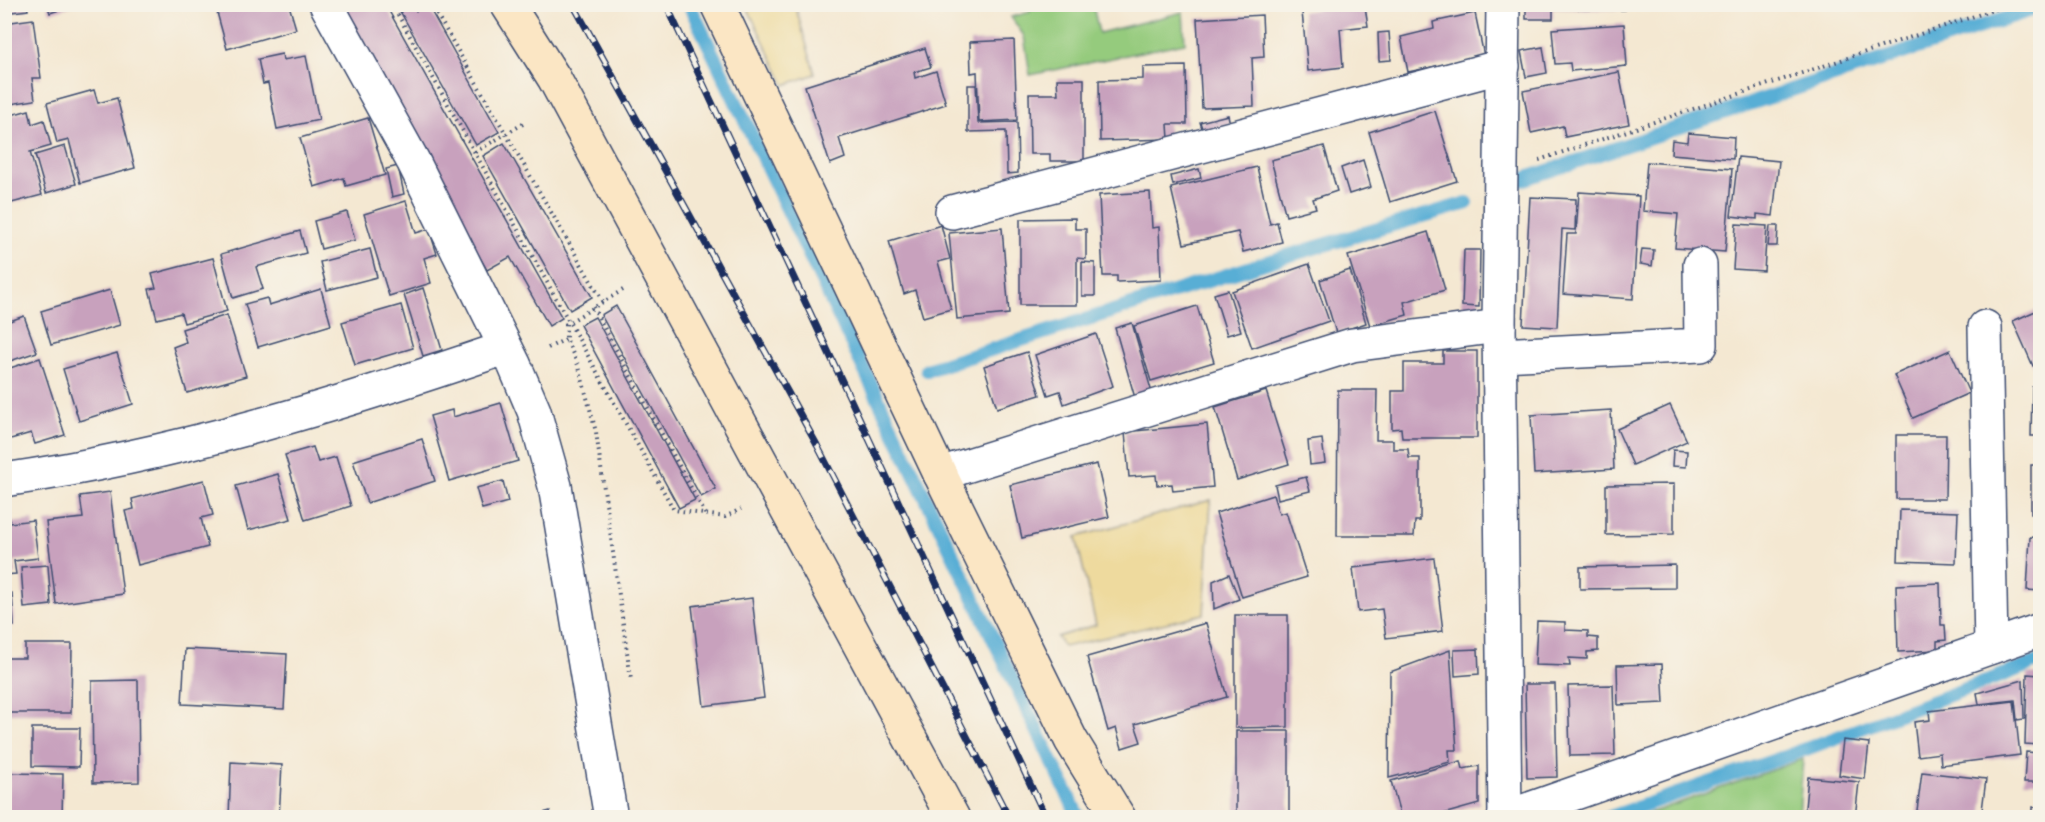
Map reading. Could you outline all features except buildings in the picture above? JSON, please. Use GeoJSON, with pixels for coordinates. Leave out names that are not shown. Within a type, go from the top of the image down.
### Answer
{"type":"FeatureCollection","features":[{"type":"Feature","properties":{"kind":"street"},"geometry":{"type":"LineString","coordinates":[[326,4],[413,161],[534,411],[555,486],[611,818]]}},
{"type":"Feature","properties":{"kind":"street"},"geometry":{"type":"LineString","coordinates":[[507,4],[554,78],[953,818]]}},
{"type":"Feature","properties":{"kind":"street"},"geometry":{"type":"LineString","coordinates":[[717,4],[940,474],[1071,740],[1119,818]]}},
{"type":"Feature","properties":{"kind":"street"},"geometry":{"type":"LineString","coordinates":[[1503,4],[1500,340],[1504,817],[2040,630]]}},
{"type":"Feature","properties":{"kind":"street"},"geometry":{"type":"LineString","coordinates":[[952,212],[1503,66]]}},
{"type":"Feature","properties":{"kind":"street"},"geometry":{"type":"LineString","coordinates":[[940,474],[1352,345],[1500,340],[1701,345],[1700,266]]}},
{"type":"Feature","properties":{"kind":"street"},"geometry":{"type":"LineString","coordinates":[[1985,327],[1991,647]]}},
{"type":"Feature","properties":{"kind":"street"},"geometry":{"type":"LineString","coordinates":[[4,480],[62,472],[191,445],[364,396],[505,348]]}},
{"type":"Feature","properties":{"kind":"path"},"geometry":{"type":"LineString","coordinates":[[392,4],[674,510],[725,518],[742,508]]}},
{"type":"Feature","properties":{"kind":"path"},"geometry":{"type":"LineString","coordinates":[[431,4],[603,302]]}},
{"type":"Feature","properties":{"kind":"path"},"geometry":{"type":"LineString","coordinates":[[1502,172],[2011,4]]}},
{"type":"Feature","properties":{"kind":"path"},"geometry":{"type":"LineString","coordinates":[[475,152],[523,124]]}},
{"type":"Feature","properties":{"kind":"path"},"geometry":{"type":"LineString","coordinates":[[623,290],[566,324],[567,339],[579,367],[596,432],[632,689]]}},
{"type":"Feature","properties":{"kind":"path"},"geometry":{"type":"LineString","coordinates":[[593,307],[706,515]]}},
{"type":"Feature","properties":{"kind":"green space"},"geometry":{"type":"Polygon","coordinates":[[[1030,5],[1071,5],[1072,7],[1093,5],[1099,33],[1183,12],[1185,43],[1030,75],[1024,36],[1011,17],[1030,12],[1030,5]]]}},
{"type":"Feature","properties":{"kind":"green space"},"geometry":{"type":"Polygon","coordinates":[[[1803,759],[1799,817],[1639,817],[1803,759]]]}},
{"type":"Feature","properties":{"kind":"sand"},"geometry":{"type":"Polygon","coordinates":[[[746,5],[795,5],[815,74],[785,85],[746,5]]]}},
{"type":"Feature","properties":{"kind":"sand"},"geometry":{"type":"Polygon","coordinates":[[[1211,500],[1204,614],[1064,647],[1057,637],[1096,625],[1076,537],[1211,500]]]}},
{"type":"Feature","properties":{"kind":"waterway"},"geometry":{"type":"LineString","coordinates":[[689,4],[1079,818]]}},
{"type":"Feature","properties":{"kind":"waterway"},"geometry":{"type":"LineString","coordinates":[[1521,180],[2040,7]]}},
{"type":"Feature","properties":{"kind":"waterway"},"geometry":{"type":"LineString","coordinates":[[927,370],[1290,255],[1467,203]]}},
{"type":"Feature","properties":{"kind":"waterway"},"geometry":{"type":"LineString","coordinates":[[1607,818],[1790,755],[2040,661]]}},
{"type":"Feature","properties":{"kind":"railway"},"geometry":{"type":"LineString","coordinates":[[573,4],[817,445],[1009,818]]}},
{"type":"Feature","properties":{"kind":"railway"},"geometry":{"type":"LineString","coordinates":[[666,4],[1046,818]]}}]}
